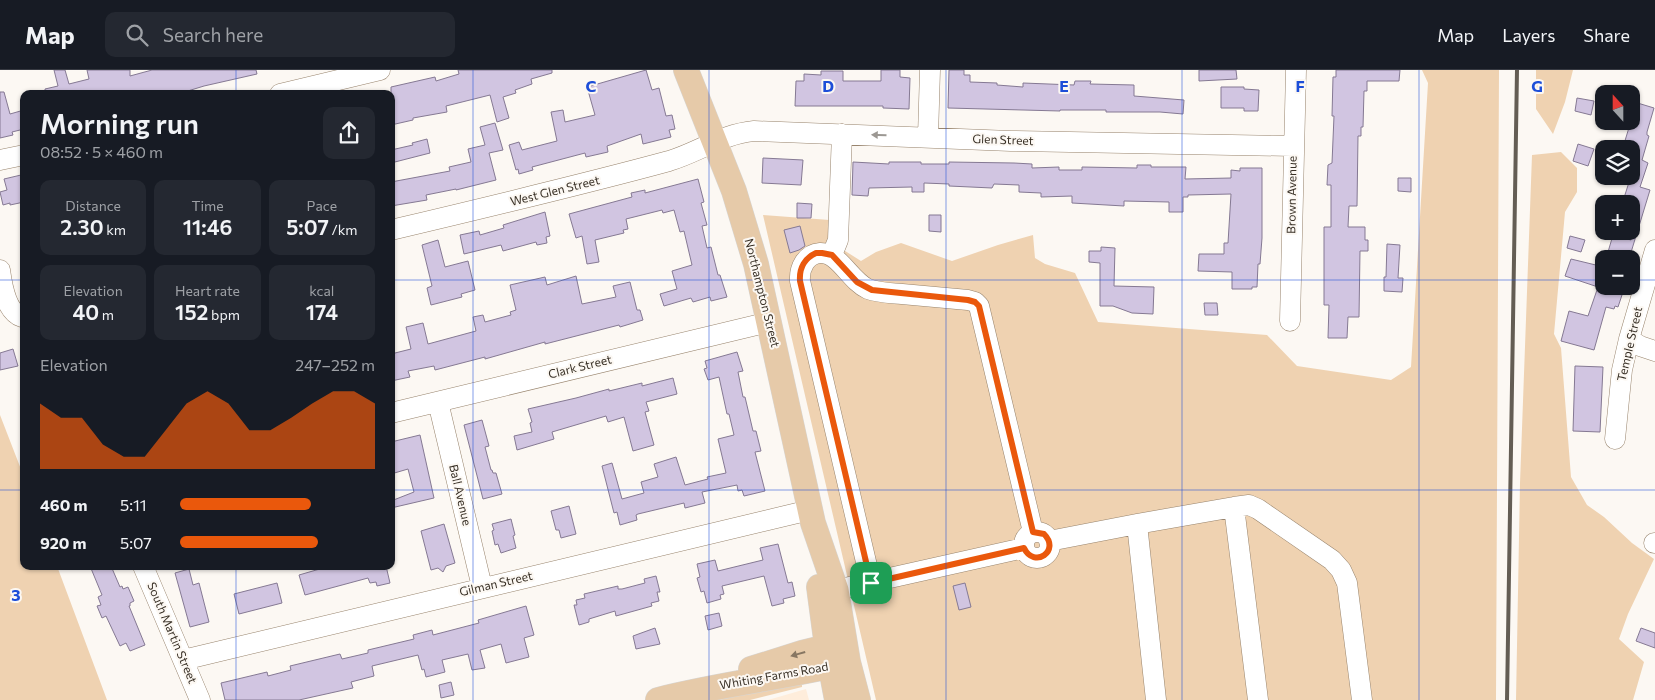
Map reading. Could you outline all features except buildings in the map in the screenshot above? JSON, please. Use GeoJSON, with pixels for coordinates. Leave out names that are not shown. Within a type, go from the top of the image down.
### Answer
{"type":"FeatureCollection","features":[{"type":"Feature","properties":{"kind":"main road","name":"Northampton Street"},"geometry":{"type":"LineString","coordinates":[[686,70],[715,141],[742,216],[770,322],[812,516],[838,655],[858,700]]}},
{"type":"Feature","properties":{"kind":"main road","name":"Northampton Street"},"geometry":{"type":"LineString","coordinates":[[812,516],[836,590],[837,700]]}},
{"type":"Feature","properties":{"kind":"main road","name":"Whiting Farms Road"},"geometry":{"type":"LineString","coordinates":[[658,700],[700,689],[763,665],[838,655]]}},
{"type":"Feature","properties":{"kind":"street"},"geometry":{"type":"LineString","coordinates":[[297,90],[380,70]]}},
{"type":"Feature","properties":{"kind":"street"},"geometry":{"type":"LineString","coordinates":[[928,137],[930,70]]}},
{"type":"Feature","properties":{"kind":"street","name":"Brown Avenue"},"geometry":{"type":"LineString","coordinates":[[1290,321],[1296,70]]}},
{"type":"Feature","properties":{"kind":"street","name":"Glen Street"},"geometry":{"type":"LineString","coordinates":[[715,141],[739,132],[754,131],[1011,141],[1293,146]]}},
{"type":"Feature","properties":{"kind":"street"},"geometry":{"type":"LineString","coordinates":[[832,255],[838,240],[842,134]]}},
{"type":"Feature","properties":{"kind":"street","name":"West Glen Street"},"geometry":{"type":"LineString","coordinates":[[395,229],[554,192],[677,159],[700,151],[715,141]]}},
{"type":"Feature","properties":{"kind":"street"},"geometry":{"type":"LineString","coordinates":[[0,160],[20,156]]}},
{"type":"Feature","properties":{"kind":"street","name":"Temple Street"},"geometry":{"type":"LineString","coordinates":[[1615,439],[1622,370],[1655,250]]}},
{"type":"Feature","properties":{"kind":"street"},"geometry":{"type":"LineString","coordinates":[[871,583],[800,274],[804,262],[811,255],[822,253],[832,255],[857,282],[878,292],[968,300],[975,302],[979,306],[1036,541]]}},
{"type":"Feature","properties":{"kind":"street"},"geometry":{"type":"LineString","coordinates":[[0,270],[8,300],[15,312],[20,315]]}},
{"type":"Feature","properties":{"kind":"street"},"geometry":{"type":"LineString","coordinates":[[0,324],[20,318]]}},
{"type":"Feature","properties":{"kind":"street","name":"Clark Street"},"geometry":{"type":"LineString","coordinates":[[395,412],[770,322]]}},
{"type":"Feature","properties":{"kind":"street"},"geometry":{"type":"LineString","coordinates":[[1629,339],[1640,346],[1655,351]]}},
{"type":"Feature","properties":{"kind":"street","name":"Ball Avenue"},"geometry":{"type":"LineString","coordinates":[[438,402],[482,587]]}},
{"type":"Feature","properties":{"kind":"street"},"geometry":{"type":"LineString","coordinates":[[836,590],[871,583],[1036,541],[1249,505],[1258,508],[1332,560],[1341,570],[1347,583],[1362,700]]}},
{"type":"Feature","properties":{"kind":"street"},"geometry":{"type":"LineString","coordinates":[[1234,507],[1258,700]]}},
{"type":"Feature","properties":{"kind":"street","name":"Gilman Street"},"geometry":{"type":"LineString","coordinates":[[183,660],[482,587],[812,516]]}},
{"type":"Feature","properties":{"kind":"street"},"geometry":{"type":"LineString","coordinates":[[1137,524],[1156,700]]}},
{"type":"Feature","properties":{"kind":"street","name":"South Martin Street"},"geometry":{"type":"LineString","coordinates":[[145,570],[200,700]]}},
{"type":"Feature","properties":{"kind":"shaded area"},"geometry":{"type":"Polygon","coordinates":[[[1422,70],[1499,70],[1496,700],[876,700],[763,215],[843,221],[842,249],[861,261],[876,252],[901,243],[952,261],[1033,235],[1035,258],[1045,264],[1075,273],[1098,322],[1267,335],[1297,366],[1391,380],[1411,367],[1428,83],[1422,70]]]}},
{"type":"Feature","properties":{"kind":"shaded area"},"geometry":{"type":"Polygon","coordinates":[[[1536,70],[1573,70],[1565,102],[1553,134],[1536,109],[1536,70]]]}},
{"type":"Feature","properties":{"kind":"shaded area"},"geometry":{"type":"Polygon","coordinates":[[[1561,152],[1577,168],[1577,192],[1565,212],[1554,334],[1561,348],[1571,477],[1587,505],[1654,559],[1628,614],[1619,639],[1644,662],[1633,700],[1516,700],[1520,483],[1532,155],[1561,152]]]}},
{"type":"Feature","properties":{"kind":"shaded area"},"geometry":{"type":"Polygon","coordinates":[[[0,415],[20,467],[20,570],[58,570],[107,700],[0,700],[0,415]]]}},
{"type":"Feature","properties":{"kind":"shaded area"},"geometry":{"type":"Polygon","coordinates":[[[802,684],[802,687],[750,700],[719,700],[764,688],[802,684]]]}},
{"type":"Feature","properties":{"kind":"shaded area"},"geometry":{"type":"Polygon","coordinates":[[[806,689],[809,700],[768,700],[806,689]]]}},
{"type":"Feature","properties":{"kind":"railway"},"geometry":{"type":"LineString","coordinates":[[1507,700],[1517,70]]}},
{"type":"Feature","properties":{"kind":"route"},"geometry":{"type":"LineString","coordinates":[[816,253],[832,255],[857,282],[878,292],[968,300],[975,302],[979,306],[1033,532],[1044,534],[1049,540],[1050,545],[1045,555],[1037,558],[1029,555],[1024,548],[871,583],[800,281],[802,265],[807,258],[816,253]]}}]}
